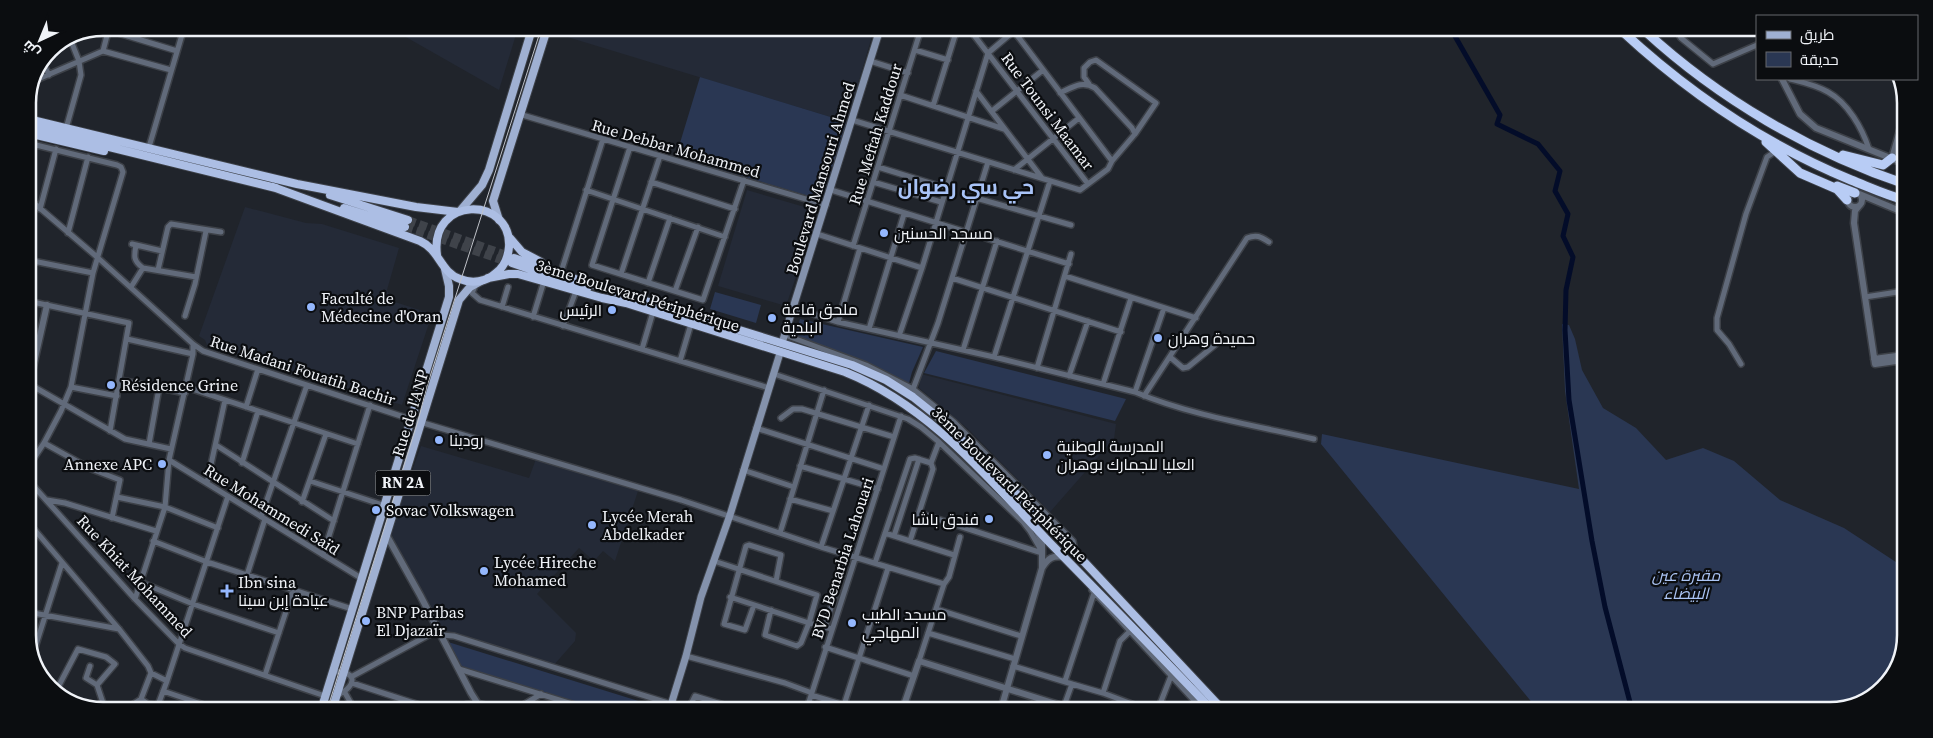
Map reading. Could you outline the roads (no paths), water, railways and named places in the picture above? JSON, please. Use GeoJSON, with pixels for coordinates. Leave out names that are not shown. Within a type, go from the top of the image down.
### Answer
{"type":"FeatureCollection","features":[{"type":"Feature","properties":{"kind":"highway"},"geometry":{"type":"LineString","coordinates":[[1628,36],[1689,88],[1749,128],[1797,155],[1841,176],[1897,197]]}},
{"type":"Feature","properties":{"kind":"highway"},"geometry":{"type":"LineString","coordinates":[[1652,36],[1687,66],[1720,90],[1776,125],[1820,149],[1897,181]]}},
{"type":"Feature","properties":{"kind":"highway"},"geometry":{"type":"LineString","coordinates":[[36,119],[67,125],[123,142]]}},
{"type":"Feature","properties":{"kind":"highway"},"geometry":{"type":"LineString","coordinates":[[36,119],[297,184],[416,208],[459,211],[482,210],[499,220],[507,234],[522,252],[536,261],[654,299],[661,304]]}},
{"type":"Feature","properties":{"kind":"highway"},"geometry":{"type":"LineString","coordinates":[[1749,128],[1800,172],[1837,189],[1848,202]]}},
{"type":"Feature","properties":{"kind":"highway"},"geometry":{"type":"LineString","coordinates":[[36,129],[272,186],[407,224],[297,184]]}},
{"type":"Feature","properties":{"kind":"highway"},"geometry":{"type":"LineString","coordinates":[[36,135],[117,153],[152,157]]}},
{"type":"Feature","properties":{"kind":"highway"},"geometry":{"type":"LineString","coordinates":[[1820,149],[1883,165],[1892,158]]}},
{"type":"Feature","properties":{"kind":"highway"},"geometry":{"type":"LineString","coordinates":[[1841,176],[1818,170],[1814,171],[1813,175],[1818,179],[1856,193]]}},
{"type":"Feature","properties":{"kind":"highway"},"geometry":{"type":"LineString","coordinates":[[272,186],[429,245],[445,269],[463,280],[483,281],[501,268],[505,262],[509,246],[507,234]]}},
{"type":"Feature","properties":{"kind":"highway"},"geometry":{"type":"LineString","coordinates":[[437,255],[437,238],[440,229],[444,222],[459,211]]}},
{"type":"Feature","properties":{"kind":"highway","name":"3ème Boulevard Périphérique"},"geometry":{"type":"LineString","coordinates":[[1204,702],[940,430],[913,409],[864,380],[626,303],[513,261],[661,304],[852,365],[886,380],[913,397],[943,421],[1075,552],[1215,702]]}},
{"type":"Feature","properties":{"kind":"highway","name":"3ème Boulevard Périphérique"},"geometry":{"type":"LineString","coordinates":[[483,281],[509,274],[518,274],[626,303]]}},
{"type":"Feature","properties":{"kind":"main road"},"geometry":{"type":"LineString","coordinates":[[459,211],[482,185],[489,170],[530,36]]}},
{"type":"Feature","properties":{"kind":"main road"},"geometry":{"type":"LineString","coordinates":[[499,220],[493,201],[544,36]]}},
{"type":"Feature","properties":{"kind":"main road","name":"Boulevard Mansouri Ahmed"},"geometry":{"type":"LineString","coordinates":[[782,343],[878,36]]}},
{"type":"Feature","properties":{"kind":"main road","name":"Rue de l'ANP"},"geometry":{"type":"LineString","coordinates":[[334,702],[386,536],[449,297],[450,286],[445,269]]}},
{"type":"Feature","properties":{"kind":"main road","name":"Rue de l'ANP"},"geometry":{"type":"LineString","coordinates":[[323,702],[383,505],[459,300],[470,287],[483,281]]}},
{"type":"Feature","properties":{"kind":"main road"},"geometry":{"type":"LineString","coordinates":[[671,702],[686,656],[701,597],[730,515],[780,352]]}},
{"type":"Feature","properties":{"kind":"street"},"geometry":{"type":"LineString","coordinates":[[103,50],[107,36]]}},
{"type":"Feature","properties":{"kind":"street"},"geometry":{"type":"LineString","coordinates":[[131,36],[177,51]]}},
{"type":"Feature","properties":{"kind":"street"},"geometry":{"type":"LineString","coordinates":[[149,148],[182,36]]}},
{"type":"Feature","properties":{"kind":"street","name":"Rue Meftah Kaddour"},"geometry":{"type":"LineString","coordinates":[[854,246],[919,36]]}},
{"type":"Feature","properties":{"kind":"street"},"geometry":{"type":"LineString","coordinates":[[933,106],[955,36]]}},
{"type":"Feature","properties":{"kind":"street","name":"Rue Tounsi Maamar"},"geometry":{"type":"LineString","coordinates":[[975,36],[1088,184]]}},
{"type":"Feature","properties":{"kind":"street"},"geometry":{"type":"LineString","coordinates":[[899,336],[922,268],[988,53],[1006,36]]}},
{"type":"Feature","properties":{"kind":"street"},"geometry":{"type":"LineString","coordinates":[[1018,36],[1112,161]]}},
{"type":"Feature","properties":{"kind":"street"},"geometry":{"type":"LineString","coordinates":[[1680,36],[1713,64],[1756,45]]}},
{"type":"Feature","properties":{"kind":"street"},"geometry":{"type":"LineString","coordinates":[[67,125],[81,75],[80,61],[72,44]]}},
{"type":"Feature","properties":{"kind":"street"},"geometry":{"type":"LineString","coordinates":[[41,78],[103,50],[172,70]]}},
{"type":"Feature","properties":{"kind":"street"},"geometry":{"type":"LineString","coordinates":[[915,50],[948,60]]}},
{"type":"Feature","properties":{"kind":"street"},"geometry":{"type":"LineString","coordinates":[[852,120],[1080,190],[1108,169],[1112,161],[1135,134],[1156,103],[1096,60],[1090,62],[1084,68],[1084,77],[1135,134]]}},
{"type":"Feature","properties":{"kind":"street"},"geometry":{"type":"LineString","coordinates":[[870,61],[908,73]]}},
{"type":"Feature","properties":{"kind":"street"},"geometry":{"type":"LineString","coordinates":[[46,68],[49,74]]}},
{"type":"Feature","properties":{"kind":"street"},"geometry":{"type":"LineString","coordinates":[[992,111],[1043,70]]}},
{"type":"Feature","properties":{"kind":"street"},"geometry":{"type":"LineString","coordinates":[[1782,80],[1794,105],[1806,120],[1825,132],[1897,160]]}},
{"type":"Feature","properties":{"kind":"street"},"geometry":{"type":"LineString","coordinates":[[1793,80],[1826,91],[1835,97],[1861,127],[1869,149]]}},
{"type":"Feature","properties":{"kind":"street"},"geometry":{"type":"LineString","coordinates":[[1060,93],[1079,84],[1089,84]]}},
{"type":"Feature","properties":{"kind":"street"},"geometry":{"type":"LineString","coordinates":[[976,91],[1042,178]]}},
{"type":"Feature","properties":{"kind":"street"},"geometry":{"type":"LineString","coordinates":[[900,96],[1005,129]]}},
{"type":"Feature","properties":{"kind":"street","name":"Rue Debbar Mohammed"},"geometry":{"type":"LineString","coordinates":[[520,114],[826,205]]}},
{"type":"Feature","properties":{"kind":"street"},"geometry":{"type":"LineString","coordinates":[[1014,170],[1079,118]]}},
{"type":"Feature","properties":{"kind":"street"},"geometry":{"type":"LineString","coordinates":[[562,269],[603,139]]}},
{"type":"Feature","properties":{"kind":"street"},"geometry":{"type":"LineString","coordinates":[[1892,158],[1897,141]]}},
{"type":"Feature","properties":{"kind":"street"},"geometry":{"type":"LineString","coordinates":[[36,145],[117,165],[121,167],[123,172],[93,273],[71,387],[44,443],[36,455]]}},
{"type":"Feature","properties":{"kind":"street"},"geometry":{"type":"LineString","coordinates":[[630,147],[592,265],[703,300],[744,180]]}},
{"type":"Feature","properties":{"kind":"street"},"geometry":{"type":"LineString","coordinates":[[40,209],[56,149]]}},
{"type":"Feature","properties":{"kind":"street"},"geometry":{"type":"LineString","coordinates":[[1741,364],[1717,330],[1717,318],[1749,205],[1767,157],[1776,151]]}},
{"type":"Feature","properties":{"kind":"street"},"geometry":{"type":"LineString","coordinates":[[621,274],[660,156]]}},
{"type":"Feature","properties":{"kind":"street"},"geometry":{"type":"LineString","coordinates":[[68,232],[88,157]]}},
{"type":"Feature","properties":{"kind":"street"},"geometry":{"type":"LineString","coordinates":[[913,389],[931,343],[988,162]]}},
{"type":"Feature","properties":{"kind":"street"},"geometry":{"type":"LineString","coordinates":[[878,167],[946,188]]}},
{"type":"Feature","properties":{"kind":"street"},"geometry":{"type":"LineString","coordinates":[[994,357],[1050,181]]}},
{"type":"Feature","properties":{"kind":"street"},"geometry":{"type":"LineString","coordinates":[[651,182],[735,209]]}},
{"type":"Feature","properties":{"kind":"street"},"geometry":{"type":"LineString","coordinates":[[874,182],[941,202]]}},
{"type":"Feature","properties":{"kind":"street"},"geometry":{"type":"LineString","coordinates":[[586,190],[725,236]]}},
{"type":"Feature","properties":{"kind":"street"},"geometry":{"type":"LineString","coordinates":[[831,190],[1069,264]]}},
{"type":"Feature","properties":{"kind":"street"},"geometry":{"type":"LineString","coordinates":[[1854,223],[1855,211],[1860,205],[1861,196],[1856,193]]}},
{"type":"Feature","properties":{"kind":"street"},"geometry":{"type":"LineString","coordinates":[[1874,362],[1854,223],[1848,202],[1851,194],[1856,193],[1897,210]]}},
{"type":"Feature","properties":{"kind":"street"},"geometry":{"type":"LineString","coordinates":[[976,198],[1071,225]]}},
{"type":"Feature","properties":{"kind":"street"},"geometry":{"type":"LineString","coordinates":[[1848,202],[1852,207],[1878,203]]}},
{"type":"Feature","properties":{"kind":"street","name":"Rue Madani Fouatih Bachir"},"geometry":{"type":"LineString","coordinates":[[36,205],[203,351],[416,420],[730,515],[847,556],[944,584]]}},
{"type":"Feature","properties":{"kind":"street"},"geometry":{"type":"LineString","coordinates":[[869,329],[904,214]]}},
{"type":"Feature","properties":{"kind":"street"},"geometry":{"type":"LineString","coordinates":[[648,283],[670,218]]}},
{"type":"Feature","properties":{"kind":"street"},"geometry":{"type":"LineString","coordinates":[[158,270],[168,227],[171,224],[221,232]]}},
{"type":"Feature","properties":{"kind":"street"},"geometry":{"type":"LineString","coordinates":[[674,291],[698,228]]}},
{"type":"Feature","properties":{"kind":"street"},"geometry":{"type":"LineString","coordinates":[[184,316],[196,277],[206,231]]}},
{"type":"Feature","properties":{"kind":"street"},"geometry":{"type":"LineString","coordinates":[[817,234],[922,268]]}},
{"type":"Feature","properties":{"kind":"street"},"geometry":{"type":"LineString","coordinates":[[1144,396],[1247,238],[1254,235],[1260,236],[1269,242]]}},
{"type":"Feature","properties":{"kind":"street"},"geometry":{"type":"LineString","coordinates":[[963,350],[997,241]]}},
{"type":"Feature","properties":{"kind":"street"},"geometry":{"type":"LineString","coordinates":[[162,250],[134,245],[135,261],[143,268],[196,277]]}},
{"type":"Feature","properties":{"kind":"street"},"geometry":{"type":"LineString","coordinates":[[838,322],[860,248]]}},
{"type":"Feature","properties":{"kind":"street"},"geometry":{"type":"LineString","coordinates":[[1037,368],[1071,254]]}},
{"type":"Feature","properties":{"kind":"street"},"geometry":{"type":"LineString","coordinates":[[36,262],[93,273]]}},
{"type":"Feature","properties":{"kind":"street"},"geometry":{"type":"LineString","coordinates":[[131,287],[143,268]]}},
{"type":"Feature","properties":{"kind":"street"},"geometry":{"type":"LineString","coordinates":[[1065,276],[1196,318]]}},
{"type":"Feature","properties":{"kind":"street"},"geometry":{"type":"LineString","coordinates":[[952,278],[1121,332]]}},
{"type":"Feature","properties":{"kind":"street"},"geometry":{"type":"LineString","coordinates":[[483,281],[472,293],[476,299],[769,388]]}},
{"type":"Feature","properties":{"kind":"street"},"geometry":{"type":"LineString","coordinates":[[533,316],[544,281]]}},
{"type":"Feature","properties":{"kind":"street"},"geometry":{"type":"LineString","coordinates":[[502,307],[508,287]]}},
{"type":"Feature","properties":{"kind":"street"},"geometry":{"type":"LineString","coordinates":[[563,326],[576,291]]}},
{"type":"Feature","properties":{"kind":"street"},"geometry":{"type":"LineString","coordinates":[[1866,297],[1897,292]]}},
{"type":"Feature","properties":{"kind":"street"},"geometry":{"type":"LineString","coordinates":[[1103,384],[1131,298]]}},
{"type":"Feature","properties":{"kind":"street"},"geometry":{"type":"LineString","coordinates":[[36,302],[128,323],[127,339],[110,431]]}},
{"type":"Feature","properties":{"kind":"street"},"geometry":{"type":"LineString","coordinates":[[36,352],[47,305]]}},
{"type":"Feature","properties":{"kind":"street"},"geometry":{"type":"LineString","coordinates":[[794,308],[838,322],[1103,384],[1215,416],[1314,440]]}},
{"type":"Feature","properties":{"kind":"street"},"geometry":{"type":"LineString","coordinates":[[1135,392],[1164,308]]}},
{"type":"Feature","properties":{"kind":"street"},"geometry":{"type":"LineString","coordinates":[[642,349],[653,312]]}},
{"type":"Feature","properties":{"kind":"street"},"geometry":{"type":"LineString","coordinates":[[1069,376],[1088,321]]}},
{"type":"Feature","properties":{"kind":"street"},"geometry":{"type":"LineString","coordinates":[[680,361],[691,324]]}},
{"type":"Feature","properties":{"kind":"street"},"geometry":{"type":"LineString","coordinates":[[785,334],[866,365],[913,389],[954,422],[1070,537],[1073,541],[1075,552]]}},
{"type":"Feature","properties":{"kind":"street"},"geometry":{"type":"LineString","coordinates":[[127,339],[193,354]]}},
{"type":"Feature","properties":{"kind":"street"},"geometry":{"type":"LineString","coordinates":[[135,599],[165,507],[169,460],[185,393],[193,354],[193,344]]}},
{"type":"Feature","properties":{"kind":"street"},"geometry":{"type":"LineString","coordinates":[[1170,357],[1184,368],[1188,367],[1215,345]]}},
{"type":"Feature","properties":{"kind":"street"},"geometry":{"type":"LineString","coordinates":[[1874,362],[1897,357]]}},
{"type":"Feature","properties":{"kind":"street"},"geometry":{"type":"LineString","coordinates":[[1874,362],[1897,360]]}},
{"type":"Feature","properties":{"kind":"street"},"geometry":{"type":"LineString","coordinates":[[246,407],[258,369]]}},
{"type":"Feature","properties":{"kind":"street"},"geometry":{"type":"LineString","coordinates":[[774,374],[900,416],[921,427],[1022,522],[1033,535],[1042,553]]}},
{"type":"Feature","properties":{"kind":"street"},"geometry":{"type":"LineString","coordinates":[[120,380],[185,393]]}},
{"type":"Feature","properties":{"kind":"street"},"geometry":{"type":"LineString","coordinates":[[248,575],[273,483],[307,385]]}},
{"type":"Feature","properties":{"kind":"street"},"geometry":{"type":"LineString","coordinates":[[71,387],[117,396]]}},
{"type":"Feature","properties":{"kind":"street"},"geometry":{"type":"LineString","coordinates":[[186,387],[358,444]]}},
{"type":"Feature","properties":{"kind":"street"},"geometry":{"type":"LineString","coordinates":[[149,444],[159,388]]}},
{"type":"Feature","properties":{"kind":"street"},"geometry":{"type":"LineString","coordinates":[[780,533],[824,390]]}},
{"type":"Feature","properties":{"kind":"street"},"geometry":{"type":"LineString","coordinates":[[36,391],[64,404],[125,439],[172,449]]}},
{"type":"Feature","properties":{"kind":"street"},"geometry":{"type":"LineString","coordinates":[[207,483],[226,400]]}},
{"type":"Feature","properties":{"kind":"street"},"geometry":{"type":"LineString","coordinates":[[323,555],[370,405]]}},
{"type":"Feature","properties":{"kind":"street"},"geometry":{"type":"LineString","coordinates":[[821,547],[869,405]]}},
{"type":"Feature","properties":{"kind":"street"},"geometry":{"type":"LineString","coordinates":[[781,418],[793,409],[802,409],[894,437]]}},
{"type":"Feature","properties":{"kind":"street"},"geometry":{"type":"LineString","coordinates":[[242,463],[258,411]]}},
{"type":"Feature","properties":{"kind":"street","name":"BVD Benarbia Lahouari"},"geometry":{"type":"LineString","coordinates":[[809,702],[825,647],[856,558],[900,416]]}},
{"type":"Feature","properties":{"kind":"street"},"geometry":{"type":"LineString","coordinates":[[756,428],[884,470]]}},
{"type":"Feature","properties":{"kind":"street"},"geometry":{"type":"LineString","coordinates":[[302,502],[326,434]]}},
{"type":"Feature","properties":{"kind":"street"},"geometry":{"type":"LineString","coordinates":[[910,541],[933,468],[931,463],[939,442]]}},
{"type":"Feature","properties":{"kind":"street"},"geometry":{"type":"LineString","coordinates":[[44,443],[89,468],[121,481],[112,518]]}},
{"type":"Feature","properties":{"kind":"street"},"geometry":{"type":"LineString","coordinates":[[216,445],[334,521]]}},
{"type":"Feature","properties":{"kind":"street"},"geometry":{"type":"LineString","coordinates":[[875,563],[910,459],[919,459],[931,463]]}},
{"type":"Feature","properties":{"kind":"street"},"geometry":{"type":"LineString","coordinates":[[894,536],[919,459]]}},
{"type":"Feature","properties":{"kind":"street","name":"Rue Mohammedi Saïd"},"geometry":{"type":"LineString","coordinates":[[169,460],[361,578]]}},
{"type":"Feature","properties":{"kind":"street"},"geometry":{"type":"LineString","coordinates":[[800,466],[878,489]]}},
{"type":"Feature","properties":{"kind":"street"},"geometry":{"type":"LineString","coordinates":[[743,470],[794,487]]}},
{"type":"Feature","properties":{"kind":"street"},"geometry":{"type":"LineString","coordinates":[[310,481],[383,505]]}},
{"type":"Feature","properties":{"kind":"street","name":"Rue Khiat Mohammed"},"geometry":{"type":"LineString","coordinates":[[36,489],[135,599],[179,644],[185,648],[325,696]]}},
{"type":"Feature","properties":{"kind":"street"},"geometry":{"type":"LineString","coordinates":[[159,702],[228,496]]}},
{"type":"Feature","properties":{"kind":"street"},"geometry":{"type":"LineString","coordinates":[[117,497],[165,507],[218,528]]}},
{"type":"Feature","properties":{"kind":"street"},"geometry":{"type":"LineString","coordinates":[[790,499],[833,511]]}},
{"type":"Feature","properties":{"kind":"street"},"geometry":{"type":"LineString","coordinates":[[46,500],[156,531]]}},
{"type":"Feature","properties":{"kind":"street"},"geometry":{"type":"LineString","coordinates":[[919,513],[1042,553]]}},
{"type":"Feature","properties":{"kind":"street"},"geometry":{"type":"LineString","coordinates":[[1003,702],[1042,568],[1042,543],[1035,526]]}},
{"type":"Feature","properties":{"kind":"street"},"geometry":{"type":"LineString","coordinates":[[36,533],[119,629],[148,666],[151,673],[167,681]]}},
{"type":"Feature","properties":{"kind":"street"},"geometry":{"type":"LineString","coordinates":[[885,533],[954,555]]}},
{"type":"Feature","properties":{"kind":"street"},"geometry":{"type":"LineString","coordinates":[[386,536],[477,702]]}},
{"type":"Feature","properties":{"kind":"street"},"geometry":{"type":"LineString","coordinates":[[905,702],[944,584],[949,577],[960,537]]}},
{"type":"Feature","properties":{"kind":"street"},"geometry":{"type":"LineString","coordinates":[[153,541],[207,562],[352,609]]}},
{"type":"Feature","properties":{"kind":"street"},"geometry":{"type":"LineString","coordinates":[[754,605],[745,630],[724,624],[730,597],[746,546],[781,555],[782,558],[776,582]]}},
{"type":"Feature","properties":{"kind":"street"},"geometry":{"type":"LineString","coordinates":[[825,627],[847,556]]}},
{"type":"Feature","properties":{"kind":"street"},"geometry":{"type":"LineString","coordinates":[[1042,568],[1050,558],[1056,556],[1065,557]]}},
{"type":"Feature","properties":{"kind":"street"},"geometry":{"type":"LineString","coordinates":[[714,561],[817,595],[809,622],[799,645],[767,637],[764,632],[771,610]]}},
{"type":"Feature","properties":{"kind":"street"},"geometry":{"type":"LineString","coordinates":[[37,642],[62,563]]}},
{"type":"Feature","properties":{"kind":"street"},"geometry":{"type":"LineString","coordinates":[[845,702],[888,568]]}},
{"type":"Feature","properties":{"kind":"street"},"geometry":{"type":"LineString","coordinates":[[1081,573],[1094,593],[1195,702]]}},
{"type":"Feature","properties":{"kind":"street"},"geometry":{"type":"LineString","coordinates":[[140,582],[193,604],[279,633]]}},
{"type":"Feature","properties":{"kind":"street"},"geometry":{"type":"LineString","coordinates":[[265,675],[293,590]]}},
{"type":"Feature","properties":{"kind":"street"},"geometry":{"type":"LineString","coordinates":[[1065,681],[1094,593]]}},
{"type":"Feature","properties":{"kind":"street"},"geometry":{"type":"LineString","coordinates":[[730,597],[832,629]]}},
{"type":"Feature","properties":{"kind":"street"},"geometry":{"type":"LineString","coordinates":[[936,609],[1021,636]]}},
{"type":"Feature","properties":{"kind":"street"},"geometry":{"type":"LineString","coordinates":[[36,613],[119,629]]}},
{"type":"Feature","properties":{"kind":"street"},"geometry":{"type":"LineString","coordinates":[[336,697],[348,688],[352,680],[439,632],[658,702]]}},
{"type":"Feature","properties":{"kind":"street"},"geometry":{"type":"LineString","coordinates":[[1103,692],[1120,641],[1129,632]]}},
{"type":"Feature","properties":{"kind":"street"},"geometry":{"type":"LineString","coordinates":[[928,633],[1128,702]]}},
{"type":"Feature","properties":{"kind":"street"},"geometry":{"type":"LineString","coordinates":[[825,647],[914,676]]}},
{"type":"Feature","properties":{"kind":"street"},"geometry":{"type":"LineString","coordinates":[[59,685],[78,648],[115,662],[115,665],[98,685]]}},
{"type":"Feature","properties":{"kind":"street"},"geometry":{"type":"LineString","coordinates":[[686,656],[785,683],[831,702]]}},
{"type":"Feature","properties":{"kind":"street"},"geometry":{"type":"LineString","coordinates":[[919,661],[1050,702]]}},
{"type":"Feature","properties":{"kind":"street"},"geometry":{"type":"LineString","coordinates":[[90,666],[86,678],[98,685],[103,702]]}},
{"type":"Feature","properties":{"kind":"street"},"geometry":{"type":"LineString","coordinates":[[459,669],[564,702]]}},
{"type":"Feature","properties":{"kind":"street"},"geometry":{"type":"LineString","coordinates":[[332,674],[343,671],[348,673],[352,680],[412,702]]}},
{"type":"Feature","properties":{"kind":"street"},"geometry":{"type":"LineString","coordinates":[[136,702],[141,699],[151,673]]}},
{"type":"Feature","properties":{"kind":"street"},"geometry":{"type":"LineString","coordinates":[[1161,702],[1170,676]]}},
{"type":"Feature","properties":{"kind":"street"},"geometry":{"type":"LineString","coordinates":[[1065,702],[1072,684]]}},
{"type":"Feature","properties":{"kind":"street"},"geometry":{"type":"LineString","coordinates":[[163,691],[195,702]]}},
{"type":"Feature","properties":{"kind":"street"},"geometry":{"type":"LineString","coordinates":[[344,691],[350,702]]}},
{"type":"Feature","properties":{"kind":"street"},"geometry":{"type":"LineString","coordinates":[[468,702],[471,694]]}},
{"type":"Feature","properties":{"kind":"street"},"geometry":{"type":"LineString","coordinates":[[529,702],[541,694]]}},
{"type":"Feature","properties":{"kind":"street"},"geometry":{"type":"LineString","coordinates":[[692,702],[695,696],[714,702]]}},
{"type":"Feature","properties":{"kind":"street"},"geometry":{"type":"LineString","coordinates":[[141,699],[145,702]]}},
{"type":"Feature","properties":{"kind":"waterway"},"geometry":{"type":"LineString","coordinates":[[1455,36],[1500,115],[1497,124],[1538,144],[1560,171],[1555,191],[1568,214],[1563,236],[1573,257],[1566,290],[1565,330],[1569,400],[1605,607],[1630,702]]}},
{"type":"Feature","properties":{"kind":"tunnel"},"geometry":{"type":"LineString","coordinates":[[408,220],[512,257]]}},
{"type":"Feature","properties":{"kind":"tunnel"},"geometry":{"type":"LineString","coordinates":[[405,227],[510,263]]}},
{"type":"Feature","properties":{"kind":"tram line"},"geometry":{"type":"LineString","coordinates":[[330,702],[418,421],[427,386],[539,36]]}},
{"type":"Feature","properties":{"kind":"place","name":"مسجد الحسنين"},"geometry":{"type":"Point","coordinates":[884,233]}},
{"type":"Feature","properties":{"kind":"place","name":"Faculté de Médecine d'Oran"},"geometry":{"type":"Point","coordinates":[311,307]}},
{"type":"Feature","properties":{"kind":"place","name":"الرئيس"},"geometry":{"type":"Point","coordinates":[612,310]}},
{"type":"Feature","properties":{"kind":"place","name":"ملحق قاعة البلدية"},"geometry":{"type":"Point","coordinates":[772,318]}},
{"type":"Feature","properties":{"kind":"place","name":"حميدة وهران"},"geometry":{"type":"Point","coordinates":[1158,338]}},
{"type":"Feature","properties":{"kind":"place","name":"Résidence Grine"},"geometry":{"type":"Point","coordinates":[111,385]}},
{"type":"Feature","properties":{"kind":"place","name":"رودينا"},"geometry":{"type":"Point","coordinates":[439,440]}},
{"type":"Feature","properties":{"kind":"place","name":"المدرسة الوطنية العليا للجمارك بوهران"},"geometry":{"type":"Point","coordinates":[1047,455]}},
{"type":"Feature","properties":{"kind":"place","name":"Annexe APC"},"geometry":{"type":"Point","coordinates":[162,464]}},
{"type":"Feature","properties":{"kind":"place","name":"Sovac Volkswagen"},"geometry":{"type":"Point","coordinates":[376,510]}},
{"type":"Feature","properties":{"kind":"place","name":"فندق باشا"},"geometry":{"type":"Point","coordinates":[989,519]}},
{"type":"Feature","properties":{"kind":"place","name":"Lycée Merah Abdelkader"},"geometry":{"type":"Point","coordinates":[592,525]}},
{"type":"Feature","properties":{"kind":"place","name":"Lycée Hireche Mohamed"},"geometry":{"type":"Point","coordinates":[484,571]}},
{"type":"Feature","properties":{"kind":"place","name":"Ibn sina عيادة إبن سينا"},"geometry":{"type":"Point","coordinates":[227,591]}},
{"type":"Feature","properties":{"kind":"place","name":"BNP Paribas El Djazaïr"},"geometry":{"type":"Point","coordinates":[366,621]}},
{"type":"Feature","properties":{"kind":"place","name":"مسجد الطيب المهاجي"},"geometry":{"type":"Point","coordinates":[852,623]}},
{"type":"Feature","properties":{"kind":"district","name":"حي سي رضوان"},"geometry":{"type":"Point","coordinates":[966,187]}},
{"type":"Feature","properties":{"kind":"park label","name":"مقبرة عين البيضاء"},"geometry":{"type":"Point","coordinates":[1686,584]}}]}
